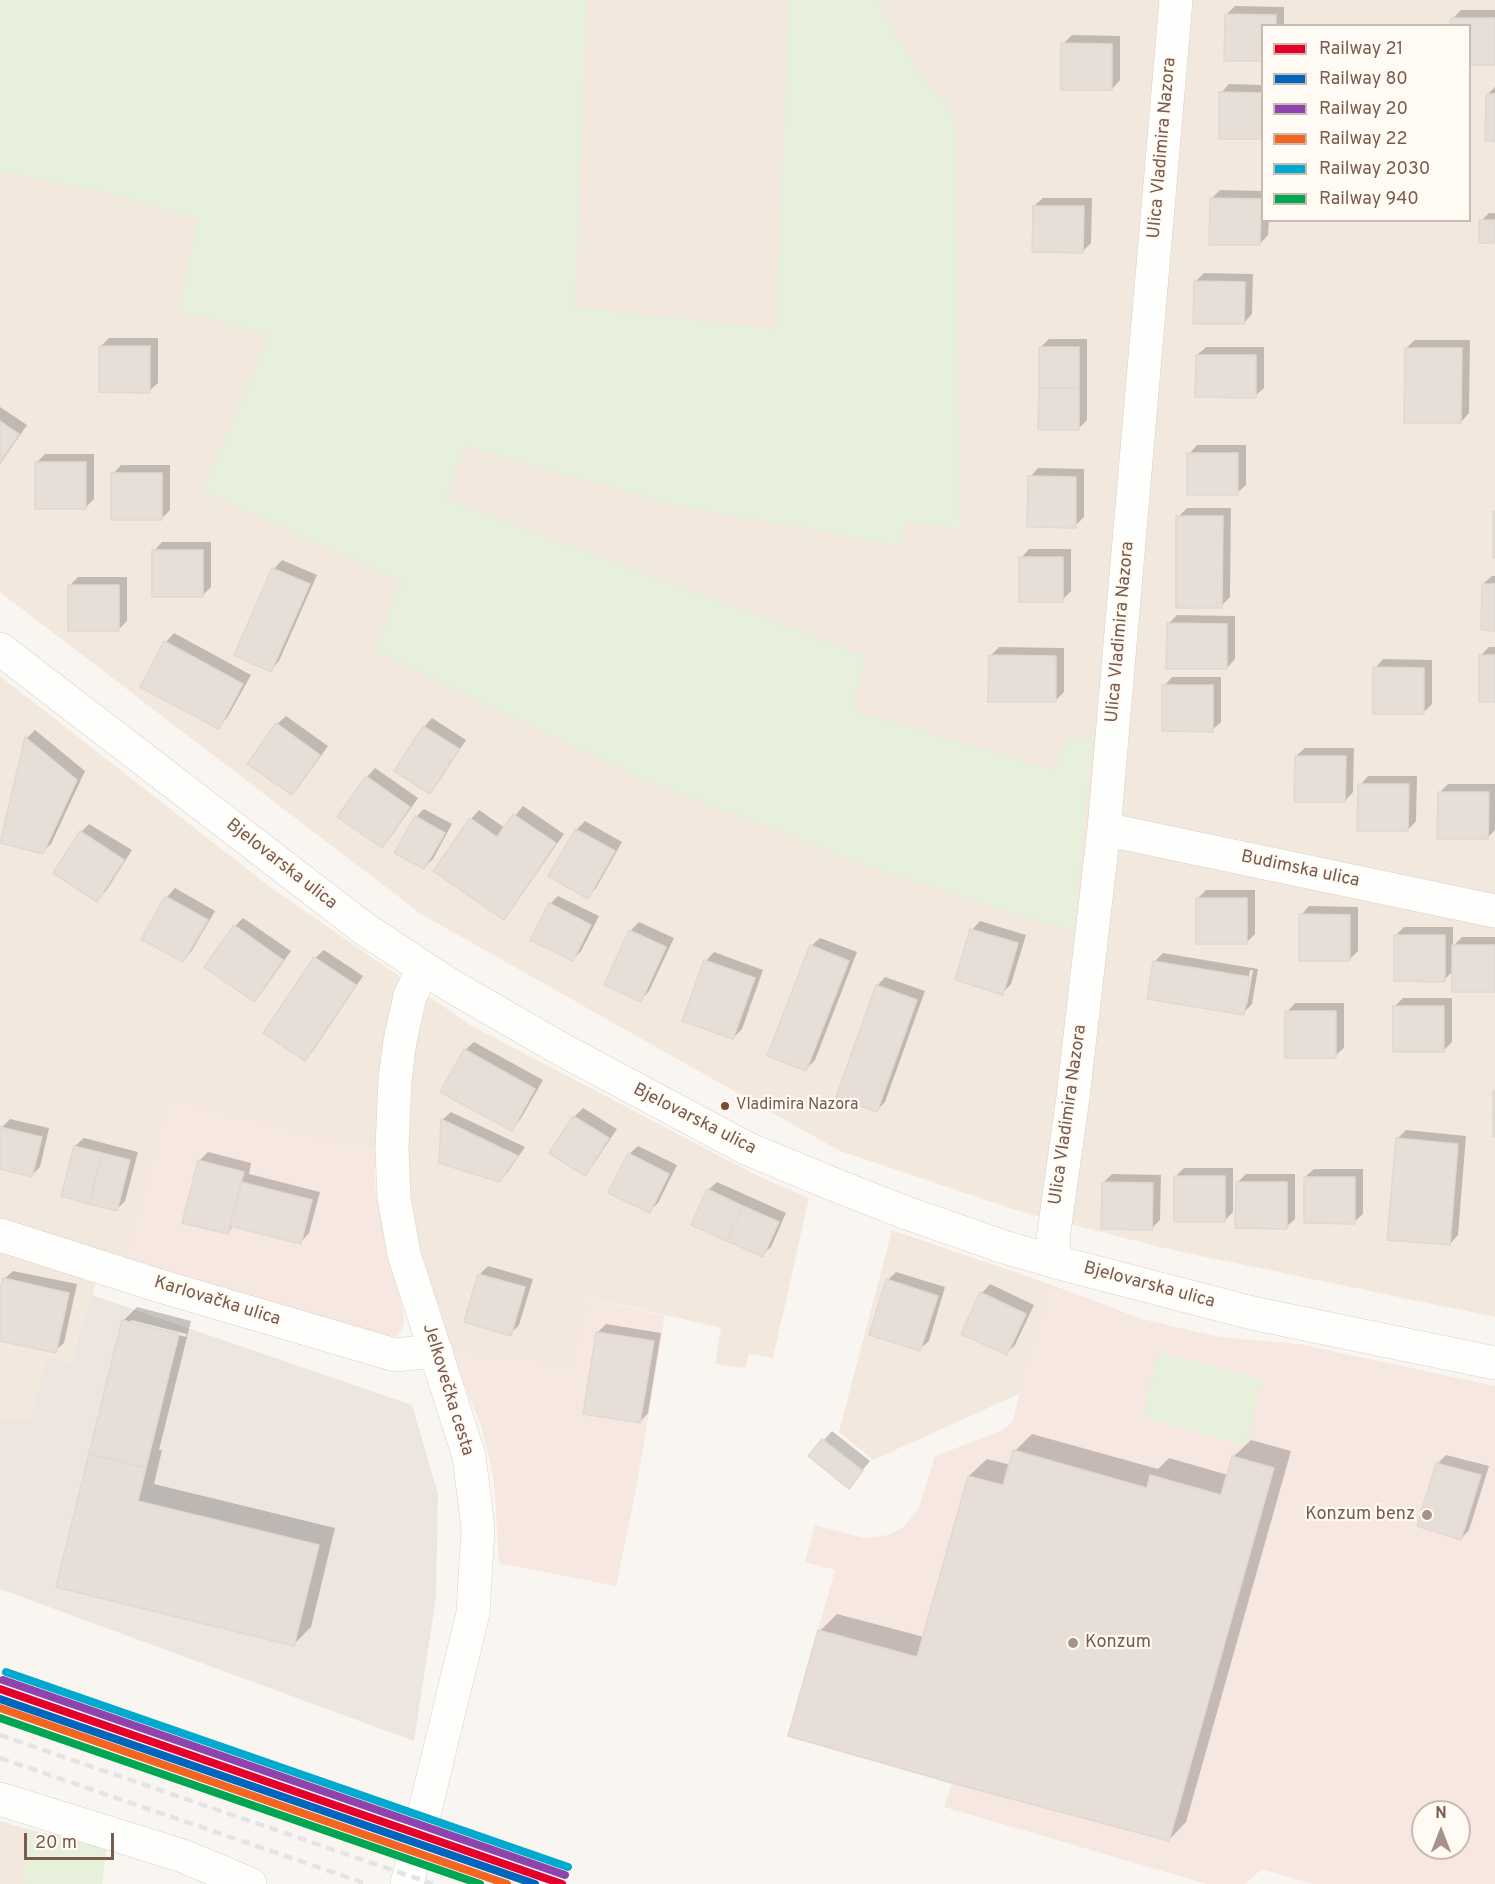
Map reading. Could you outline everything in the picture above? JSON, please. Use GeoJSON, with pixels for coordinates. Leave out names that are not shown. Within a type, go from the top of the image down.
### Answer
{"type":"FeatureCollection","features":[{"type":"Feature","properties":{"kind":"street","name":"Ulica Vladimira Nazora"},"geometry":{"type":"LineString","coordinates":[[1056,1262],[1053,1239],[1073,1096],[1104,829],[1176,0]]}},
{"type":"Feature","properties":{"kind":"street","name":"Bjelovarska ulica"},"geometry":{"type":"LineString","coordinates":[[0,649],[350,919],[424,968],[559,1048],[748,1149],[904,1212],[1004,1247],[1056,1262],[1252,1313],[1495,1363]]}},
{"type":"Feature","properties":{"kind":"street","name":"Budimska ulica"},"geometry":{"type":"LineString","coordinates":[[1104,829],[1495,911]]}},
{"type":"Feature","properties":{"kind":"street","name":"Jelkovečka cesta"},"geometry":{"type":"LineString","coordinates":[[407,1884],[473,1613],[478,1528],[470,1456],[404,1254],[394,1198],[395,1080],[400,1041],[410,996],[424,968]]}},
{"type":"Feature","properties":{"kind":"street","name":"Karlovačka ulica"},"geometry":{"type":"LineString","coordinates":[[0,1235],[160,1286],[395,1355],[436,1352]]}},
{"type":"Feature","properties":{"kind":"street"},"geometry":{"type":"LineString","coordinates":[[0,1799],[183,1856],[250,1884]]}},
{"type":"Feature","properties":{"kind":"shaded area"},"geometry":{"type":"Polygon","coordinates":[[[0,0],[1495,0],[1495,1317],[1168,1249],[1025,1213],[840,1151],[421,914],[0,592],[0,0]]]}},
{"type":"Feature","properties":{"kind":"shaded area"},"geometry":{"type":"Polygon","coordinates":[[[0,676],[270,887],[470,1025],[758,1176],[809,1198],[773,1358],[749,1354],[745,1368],[715,1364],[721,1328],[587,1297],[572,1368],[451,1352],[415,1242],[406,1159],[330,1140],[124,1260],[105,1254],[71,1362],[47,1359],[30,1422],[0,1420],[0,676]]]}},
{"type":"Feature","properties":{"kind":"shaded area"},"geometry":{"type":"Polygon","coordinates":[[[169,1097],[376,1152],[375,1186],[404,1317],[403,1327],[398,1334],[391,1339],[124,1260],[169,1097]]]}},
{"type":"Feature","properties":{"kind":"shaded area"},"geometry":{"type":"Polygon","coordinates":[[[892,1230],[1052,1285],[1019,1394],[873,1460],[839,1432],[892,1230]]]}},
{"type":"Feature","properties":{"kind":"shaded area"},"geometry":{"type":"Polygon","coordinates":[[[1052,1285],[1142,1319],[1219,1337],[1299,1344],[1495,1386],[1495,1884],[1313,1884],[1262,1869],[1245,1884],[1207,1884],[944,1807],[952,1783],[788,1736],[835,1570],[805,1562],[815,1525],[864,1538],[889,1535],[903,1527],[918,1510],[935,1456],[1001,1431],[1013,1422],[1019,1394],[1052,1285]]]}},
{"type":"Feature","properties":{"kind":"shaded area"},"geometry":{"type":"Polygon","coordinates":[[[92,1295],[412,1405],[438,1494],[436,1597],[414,1741],[0,1589],[0,1419],[30,1421],[47,1358],[71,1362],[92,1295]]]}},
{"type":"Feature","properties":{"kind":"shaded area"},"geometry":{"type":"Polygon","coordinates":[[[586,1297],[665,1316],[636,1490],[616,1586],[499,1563],[494,1482],[488,1453],[481,1426],[451,1352],[571,1368],[586,1297]]]}},
{"type":"Feature","properties":{"kind":"shaded area"},"geometry":{"type":"Polygon","coordinates":[[[0,1821],[30,1830],[25,1884],[0,1884],[0,1821]]]}},
{"type":"Feature","properties":{"kind":"green space"},"geometry":{"type":"Polygon","coordinates":[[[0,0],[587,0],[575,307],[776,329],[789,0],[875,0],[919,71],[955,118],[960,529],[907,521],[899,546],[675,505],[466,447],[445,499],[865,656],[852,710],[1054,770],[1069,736],[1092,739],[1074,932],[883,872],[633,775],[375,651],[401,582],[203,491],[269,336],[179,310],[198,218],[89,189],[0,172],[0,0]]]}},
{"type":"Feature","properties":{"kind":"green space"},"geometry":{"type":"Polygon","coordinates":[[[1159,1352],[1263,1380],[1246,1445],[1142,1417],[1159,1352]]]}},
{"type":"Feature","properties":{"kind":"green space"},"geometry":{"type":"Polygon","coordinates":[[[30,1830],[107,1845],[102,1884],[25,1884],[30,1830]]]}},
{"type":"Feature","properties":{"kind":"building"},"geometry":{"type":"Polygon","coordinates":[[[1225,14],[1276,15],[1276,24],[1261,24],[1261,61],[1224,61],[1225,14]]]}},
{"type":"Feature","properties":{"kind":"building"},"geometry":{"type":"Polygon","coordinates":[[[1451,18],[1495,18],[1495,65],[1471,65],[1471,24],[1450,24],[1451,18]]]}},
{"type":"Feature","properties":{"kind":"building"},"geometry":{"type":"Polygon","coordinates":[[[1061,43],[1112,44],[1112,90],[1061,90],[1061,43]]]}},
{"type":"Feature","properties":{"kind":"building"},"geometry":{"type":"Polygon","coordinates":[[[1219,92],[1261,93],[1261,139],[1219,139],[1219,92]]]}},
{"type":"Feature","properties":{"kind":"building"},"geometry":{"type":"Polygon","coordinates":[[[1486,94],[1495,94],[1495,141],[1485,141],[1486,94]]]}},
{"type":"Feature","properties":{"kind":"building"},"geometry":{"type":"Polygon","coordinates":[[[1210,198],[1261,199],[1260,245],[1209,245],[1210,198]]]}},
{"type":"Feature","properties":{"kind":"building"},"geometry":{"type":"Polygon","coordinates":[[[1033,206],[1084,206],[1083,253],[1032,252],[1033,206]]]}},
{"type":"Feature","properties":{"kind":"building"},"geometry":{"type":"Polygon","coordinates":[[[1479,220],[1495,220],[1495,243],[1479,243],[1479,220]]]}},
{"type":"Feature","properties":{"kind":"building"},"geometry":{"type":"Polygon","coordinates":[[[1194,281],[1245,282],[1244,324],[1193,324],[1194,281]]]}},
{"type":"Feature","properties":{"kind":"building"},"geometry":{"type":"Polygon","coordinates":[[[99,346],[150,346],[150,393],[99,392],[99,346]]]}},
{"type":"Feature","properties":{"kind":"building"},"geometry":{"type":"Polygon","coordinates":[[[1039,347],[1079,347],[1079,388],[1039,388],[1039,347]]]}},
{"type":"Feature","properties":{"kind":"building"},"geometry":{"type":"Polygon","coordinates":[[[1405,348],[1462,348],[1461,423],[1404,423],[1405,348]]]}},
{"type":"Feature","properties":{"kind":"building"},"geometry":{"type":"Polygon","coordinates":[[[1196,355],[1256,355],[1256,398],[1195,397],[1196,355]]]}},
{"type":"Feature","properties":{"kind":"building"},"geometry":{"type":"Polygon","coordinates":[[[1039,388],[1079,388],[1079,430],[1038,430],[1039,388]]]}},
{"type":"Feature","properties":{"kind":"building"},"geometry":{"type":"Polygon","coordinates":[[[0,421],[19,434],[0,462],[0,421]]]}},
{"type":"Feature","properties":{"kind":"building"},"geometry":{"type":"Polygon","coordinates":[[[1187,453],[1238,453],[1238,495],[1187,495],[1187,453]]]}},
{"type":"Feature","properties":{"kind":"building"},"geometry":{"type":"Polygon","coordinates":[[[35,462],[86,462],[86,509],[35,509],[35,462]]]}},
{"type":"Feature","properties":{"kind":"building"},"geometry":{"type":"Polygon","coordinates":[[[111,473],[162,473],[162,520],[111,520],[111,473]]]}},
{"type":"Feature","properties":{"kind":"building"},"geometry":{"type":"Polygon","coordinates":[[[1028,476],[1076,477],[1076,528],[1027,527],[1028,476]]]}},
{"type":"Feature","properties":{"kind":"building"},"geometry":{"type":"Polygon","coordinates":[[[1493,511],[1495,511],[1495,558],[1493,558],[1493,511]]]}},
{"type":"Feature","properties":{"kind":"building"},"geometry":{"type":"Polygon","coordinates":[[[1176,516],[1223,516],[1222,608],[1176,608],[1176,516]]]}},
{"type":"Feature","properties":{"kind":"building"},"geometry":{"type":"Polygon","coordinates":[[[152,550],[203,550],[203,597],[152,597],[152,550]]]}},
{"type":"Feature","properties":{"kind":"building"},"geometry":{"type":"Polygon","coordinates":[[[1019,557],[1063,557],[1063,602],[1019,602],[1019,557]]]}},
{"type":"Feature","properties":{"kind":"building"},"geometry":{"type":"Polygon","coordinates":[[[272,568],[310,584],[271,672],[234,655],[272,568]]]}},
{"type":"Feature","properties":{"kind":"building"},"geometry":{"type":"Polygon","coordinates":[[[1482,584],[1495,584],[1495,631],[1481,630],[1482,584]]]}},
{"type":"Feature","properties":{"kind":"building"},"geometry":{"type":"Polygon","coordinates":[[[68,585],[119,585],[119,631],[68,631],[68,585]]]}},
{"type":"Feature","properties":{"kind":"building"},"geometry":{"type":"Polygon","coordinates":[[[1167,623],[1227,624],[1227,669],[1166,669],[1167,623]]]}},
{"type":"Feature","properties":{"kind":"building"},"geometry":{"type":"Polygon","coordinates":[[[164,641],[243,684],[219,729],[140,687],[164,641]]]}},
{"type":"Feature","properties":{"kind":"building"},"geometry":{"type":"Polygon","coordinates":[[[989,655],[1056,656],[1056,702],[988,702],[989,655]]]}},
{"type":"Feature","properties":{"kind":"building"},"geometry":{"type":"Polygon","coordinates":[[[1479,655],[1495,655],[1495,702],[1479,702],[1479,655]]]}},
{"type":"Feature","properties":{"kind":"building"},"geometry":{"type":"Polygon","coordinates":[[[1373,667],[1424,668],[1424,714],[1373,714],[1373,667]]]}},
{"type":"Feature","properties":{"kind":"building"},"geometry":{"type":"Polygon","coordinates":[[[1162,685],[1213,685],[1213,732],[1162,731],[1162,685]]]}},
{"type":"Feature","properties":{"kind":"building"},"geometry":{"type":"Polygon","coordinates":[[[276,723],[320,755],[292,795],[247,764],[276,723]]]}},
{"type":"Feature","properties":{"kind":"building"},"geometry":{"type":"Polygon","coordinates":[[[423,726],[459,749],[430,794],[394,771],[423,726]]]}},
{"type":"Feature","properties":{"kind":"building"},"geometry":{"type":"Polygon","coordinates":[[[25,737],[77,780],[43,854],[0,843],[25,737]]]}},
{"type":"Feature","properties":{"kind":"building"},"geometry":{"type":"Polygon","coordinates":[[[1295,756],[1346,756],[1345,802],[1294,802],[1295,756]]]}},
{"type":"Feature","properties":{"kind":"building"},"geometry":{"type":"Polygon","coordinates":[[[366,776],[410,807],[382,848],[337,817],[366,776]]]}},
{"type":"Feature","properties":{"kind":"building"},"geometry":{"type":"Polygon","coordinates":[[[1358,784],[1409,784],[1408,831],[1357,831],[1358,784]]]}},
{"type":"Feature","properties":{"kind":"building"},"geometry":{"type":"Polygon","coordinates":[[[1438,792],[1489,792],[1488,839],[1437,839],[1438,792]]]}},
{"type":"Feature","properties":{"kind":"building"},"geometry":{"type":"Polygon","coordinates":[[[513,814],[556,843],[504,920],[433,871],[470,818],[497,837],[513,814]]]}},
{"type":"Feature","properties":{"kind":"building"},"geometry":{"type":"Polygon","coordinates":[[[415,816],[445,833],[424,869],[394,853],[415,816]]]}},
{"type":"Feature","properties":{"kind":"building"},"geometry":{"type":"Polygon","coordinates":[[[575,829],[615,851],[588,899],[548,876],[575,829]]]}},
{"type":"Feature","properties":{"kind":"building"},"geometry":{"type":"Polygon","coordinates":[[[80,831],[124,860],[97,902],[53,873],[80,831]]]}},
{"type":"Feature","properties":{"kind":"building"},"geometry":{"type":"Polygon","coordinates":[[[165,896],[208,920],[183,962],[141,939],[165,896]]]}},
{"type":"Feature","properties":{"kind":"building"},"geometry":{"type":"Polygon","coordinates":[[[1196,898],[1247,898],[1247,944],[1196,944],[1196,898]]]}},
{"type":"Feature","properties":{"kind":"building"},"geometry":{"type":"Polygon","coordinates":[[[549,903],[591,925],[573,961],[530,940],[549,903]]]}},
{"type":"Feature","properties":{"kind":"building"},"geometry":{"type":"Polygon","coordinates":[[[1299,914],[1350,915],[1350,961],[1299,961],[1299,914]]]}},
{"type":"Feature","properties":{"kind":"building"},"geometry":{"type":"Polygon","coordinates":[[[234,925],[283,960],[254,1002],[204,967],[234,925]]]}},
{"type":"Feature","properties":{"kind":"building"},"geometry":{"type":"Polygon","coordinates":[[[970,929],[1018,943],[1003,995],[955,980],[970,929]]]}},
{"type":"Feature","properties":{"kind":"building"},"geometry":{"type":"Polygon","coordinates":[[[629,930],[666,947],[641,1002],[604,985],[629,930]]]}},
{"type":"Feature","properties":{"kind":"building"},"geometry":{"type":"Polygon","coordinates":[[[1394,935],[1445,935],[1445,982],[1394,981],[1394,935]]]}},
{"type":"Feature","properties":{"kind":"building"},"geometry":{"type":"Polygon","coordinates":[[[810,945],[849,961],[806,1071],[767,1056],[810,945]]]}},
{"type":"Feature","properties":{"kind":"building"},"geometry":{"type":"Polygon","coordinates":[[[1452,945],[1495,945],[1495,992],[1452,992],[1452,945]]]}},
{"type":"Feature","properties":{"kind":"building"},"geometry":{"type":"Polygon","coordinates":[[[314,957],[356,985],[305,1061],[263,1033],[314,957]]]}},
{"type":"Feature","properties":{"kind":"building"},"geometry":{"type":"Polygon","coordinates":[[[704,960],[755,978],[733,1039],[682,1021],[704,960]]]}},
{"type":"Feature","properties":{"kind":"building"},"geometry":{"type":"Polygon","coordinates":[[[1153,961],[1250,977],[1244,1015],[1147,999],[1153,961]]]}},
{"type":"Feature","properties":{"kind":"building"},"geometry":{"type":"Polygon","coordinates":[[[876,985],[917,1000],[877,1112],[836,1097],[876,985]]]}},
{"type":"Feature","properties":{"kind":"building"},"geometry":{"type":"Polygon","coordinates":[[[1393,1006],[1444,1006],[1444,1052],[1393,1052],[1393,1006]]]}},
{"type":"Feature","properties":{"kind":"building"},"geometry":{"type":"Polygon","coordinates":[[[1285,1011],[1336,1011],[1336,1058],[1285,1058],[1285,1011]]]}},
{"type":"Feature","properties":{"kind":"building"},"geometry":{"type":"Polygon","coordinates":[[[464,1049],[535,1089],[512,1131],[440,1092],[464,1049]]]}},
{"type":"Feature","properties":{"kind":"building"},"geometry":{"type":"Polygon","coordinates":[[[1493,1091],[1495,1091],[1495,1137],[1493,1137],[1493,1091]]]}},
{"type":"Feature","properties":{"kind":"building"},"geometry":{"type":"Polygon","coordinates":[[[573,1116],[609,1138],[585,1176],[549,1153],[573,1116]]]}},
{"type":"Feature","properties":{"kind":"building"},"geometry":{"type":"Polygon","coordinates":[[[441,1119],[518,1156],[499,1182],[439,1163],[441,1119]]]}},
{"type":"Feature","properties":{"kind":"building"},"geometry":{"type":"Polygon","coordinates":[[[0,1127],[42,1137],[32,1177],[0,1169],[0,1127]]]}},
{"type":"Feature","properties":{"kind":"building"},"geometry":{"type":"Polygon","coordinates":[[[1396,1138],[1458,1144],[1450,1245],[1387,1240],[1396,1138]]]}},
{"type":"Feature","properties":{"kind":"building"},"geometry":{"type":"Polygon","coordinates":[[[74,1146],[102,1153],[89,1204],[61,1196],[74,1146]]]}},
{"type":"Feature","properties":{"kind":"building"},"geometry":{"type":"Polygon","coordinates":[[[102,1153],[130,1160],[117,1211],[89,1204],[102,1153]]]}},
{"type":"Feature","properties":{"kind":"building"},"geometry":{"type":"Polygon","coordinates":[[[628,1153],[669,1174],[650,1213],[608,1193],[628,1153]]]}},
{"type":"Feature","properties":{"kind":"building"},"geometry":{"type":"Polygon","coordinates":[[[198,1160],[244,1172],[228,1234],[182,1223],[198,1160]]]}},
{"type":"Feature","properties":{"kind":"building"},"geometry":{"type":"Polygon","coordinates":[[[1174,1176],[1225,1176],[1225,1222],[1174,1222],[1174,1176]]]}},
{"type":"Feature","properties":{"kind":"building"},"geometry":{"type":"Polygon","coordinates":[[[1304,1177],[1355,1177],[1355,1224],[1304,1223],[1304,1177]]]}},
{"type":"Feature","properties":{"kind":"building"},"geometry":{"type":"Polygon","coordinates":[[[241,1182],[312,1200],[301,1244],[230,1226],[241,1182]]]}},
{"type":"Feature","properties":{"kind":"building"},"geometry":{"type":"Polygon","coordinates":[[[1102,1182],[1153,1183],[1152,1230],[1101,1229],[1102,1182]]]}},
{"type":"Feature","properties":{"kind":"building"},"geometry":{"type":"Polygon","coordinates":[[[1236,1182],[1287,1182],[1287,1229],[1235,1228],[1236,1182]]]}},
{"type":"Feature","properties":{"kind":"building"},"geometry":{"type":"Polygon","coordinates":[[[707,1189],[743,1206],[727,1241],[691,1225],[707,1189]]]}},
{"type":"Feature","properties":{"kind":"building"},"geometry":{"type":"Polygon","coordinates":[[[743,1206],[779,1222],[763,1257],[727,1241],[743,1206]]]}},
{"type":"Feature","properties":{"kind":"building"},"geometry":{"type":"Polygon","coordinates":[[[478,1274],[525,1287],[511,1336],[464,1322],[478,1274]]]}},
{"type":"Feature","properties":{"kind":"building"},"geometry":{"type":"Polygon","coordinates":[[[3,1278],[69,1293],[56,1353],[0,1341],[0,1290],[3,1278]]]}},
{"type":"Feature","properties":{"kind":"building"},"geometry":{"type":"Polygon","coordinates":[[[886,1279],[938,1296],[920,1351],[869,1335],[886,1279]]]}},
{"type":"Feature","properties":{"kind":"building"},"geometry":{"type":"Polygon","coordinates":[[[980,1292],[1026,1314],[1007,1355],[961,1334],[980,1292]]]}},
{"type":"Feature","properties":{"kind":"building"},"geometry":{"type":"Polygon","coordinates":[[[122,1320],[179,1334],[146,1468],[89,1454],[122,1320]]]}},
{"type":"Feature","properties":{"kind":"building"},"geometry":{"type":"Polygon","coordinates":[[[596,1332],[654,1341],[640,1423],[583,1414],[596,1332]]]}},
{"type":"Feature","properties":{"kind":"building"},"geometry":{"type":"Polygon","coordinates":[[[822,1439],[863,1471],[849,1489],[808,1456],[822,1439]]]}},
{"type":"Feature","properties":{"kind":"building","name":"Konzum"},"geometry":{"type":"Polygon","coordinates":[[[1013,1450],[1147,1488],[1150,1475],[1221,1495],[1232,1456],[1274,1468],[1169,1841],[788,1736],[818,1630],[917,1657],[968,1476],[1003,1485],[1013,1450]]]}},
{"type":"Feature","properties":{"kind":"building"},"geometry":{"type":"Polygon","coordinates":[[[89,1454],[146,1468],[138,1501],[319,1545],[294,1646],[56,1587],[89,1454]]]}},
{"type":"Feature","properties":{"kind":"building"},"geometry":{"type":"Polygon","coordinates":[[[1436,1463],[1481,1475],[1461,1540],[1417,1526],[1436,1463]]]}},
{"type":"Feature","properties":{"kind":"railway"},"geometry":{"type":"LineString","coordinates":[[0,1735],[433,1884]]}},
{"type":"Feature","properties":{"kind":"railway"},"geometry":{"type":"LineString","coordinates":[[0,1758],[367,1884]]}},
{"type":"Feature","properties":{"kind":"rail line","name":"2030"},"geometry":{"type":"LineString","coordinates":[[6,1672],[568,1867]]}},
{"type":"Feature","properties":{"kind":"rail line","name":"20"},"geometry":{"type":"LineString","coordinates":[[3,1680],[565,1875]]}},
{"type":"Feature","properties":{"kind":"rail line","name":"21"},"geometry":{"type":"LineString","coordinates":[[0,1689],[562,1884]]}},
{"type":"Feature","properties":{"kind":"rail line","name":"80"},"geometry":{"type":"LineString","coordinates":[[0,1699],[535,1884]]}},
{"type":"Feature","properties":{"kind":"rail line","name":"22"},"geometry":{"type":"LineString","coordinates":[[0,1708],[507,1884]]}},
{"type":"Feature","properties":{"kind":"rail line","name":"940"},"geometry":{"type":"LineString","coordinates":[[0,1718],[480,1884]]}},
{"type":"Feature","properties":{"kind":"place","name":"Vladimira Nazora"},"geometry":{"type":"Point","coordinates":[725,1106]}},
{"type":"Feature","properties":{"kind":"place","name":"Konzum benz"},"geometry":{"type":"Point","coordinates":[1427,1515]}},
{"type":"Feature","properties":{"kind":"place","name":"Konzum"},"geometry":{"type":"Point","coordinates":[1073,1643]}}]}
